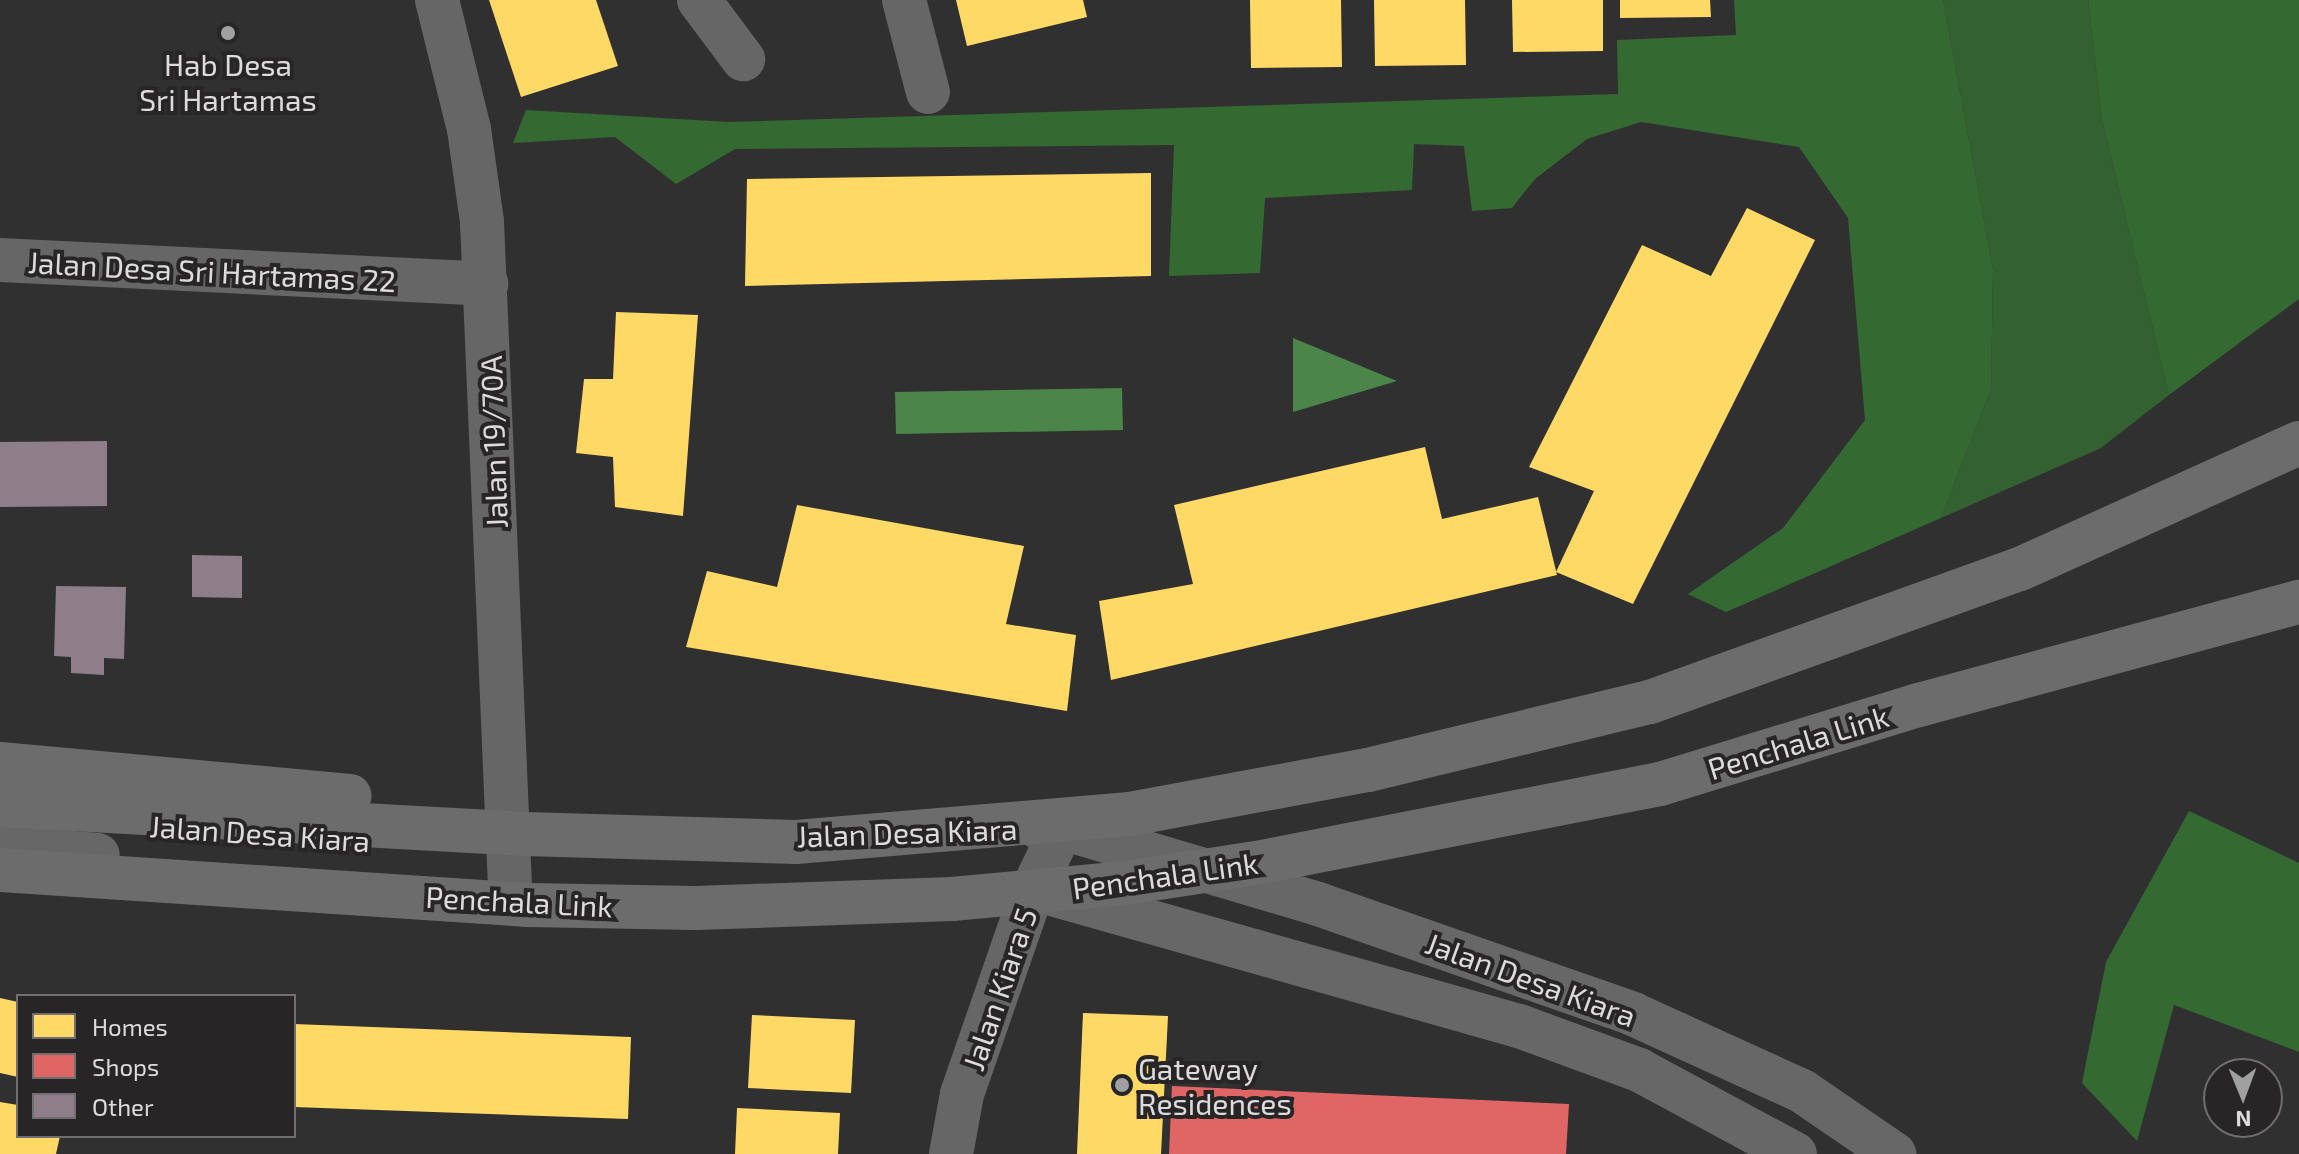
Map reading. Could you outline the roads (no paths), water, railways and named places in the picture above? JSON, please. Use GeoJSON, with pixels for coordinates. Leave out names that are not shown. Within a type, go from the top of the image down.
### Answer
{"type":"FeatureCollection","features":[{"type":"Feature","properties":{"kind":"highway"},"geometry":{"type":"LineString","coordinates":[[0,805],[525,834],[796,842],[1130,814],[1287,786],[1650,702],[2020,569],[2299,443]]}},
{"type":"Feature","properties":{"kind":"highway","name":"Penchala Link"},"geometry":{"type":"LineString","coordinates":[[0,870],[528,905],[696,908],[952,899],[1126,883],[1262,862],[1660,784],[1919,705],[2299,602]]}},
{"type":"Feature","properties":{"kind":"highway"},"geometry":{"type":"LineString","coordinates":[[0,764],[444,804],[758,815],[1021,807],[1287,786]]}},
{"type":"Feature","properties":{"kind":"main road","name":"Jalan Desa Kiara"},"geometry":{"type":"LineString","coordinates":[[0,814],[509,869],[911,825],[1062,828],[1318,904],[1633,1014],[1802,1091],[1894,1154]]}},
{"type":"Feature","properties":{"kind":"main road","name":"Jalan Desa Kiara"},"geometry":{"type":"LineString","coordinates":[[0,847],[1033,889],[1519,1026],[1639,1070],[1795,1154]]}},
{"type":"Feature","properties":{"kind":"street","name":"Jalan 19/70A"},"geometry":{"type":"LineString","coordinates":[[437,0],[469,129],[486,284],[509,869]]}},
{"type":"Feature","properties":{"kind":"street"},"geometry":{"type":"LineString","coordinates":[[699,0],[743,59]]}},
{"type":"Feature","properties":{"kind":"street"},"geometry":{"type":"LineString","coordinates":[[904,0],[928,92]]}},
{"type":"Feature","properties":{"kind":"street","name":"Jalan Desa Sri Hartamas 22"},"geometry":{"type":"LineString","coordinates":[[0,260],[486,284]]}},
{"type":"Feature","properties":{"kind":"street","name":"Jalan Desa Sri Hartamas 22"},"geometry":{"type":"LineString","coordinates":[[423,281],[463,295],[489,327]]}},
{"type":"Feature","properties":{"kind":"street","name":"Jalan Kiara 5"},"geometry":{"type":"LineString","coordinates":[[951,1154],[962,1094],[1033,889],[1062,828]]}},
{"type":"Feature","properties":{"kind":"place","name":"Hab Desa Sri Hartamas"},"geometry":{"type":"Point","coordinates":[228,33]}},
{"type":"Feature","properties":{"kind":"place","name":"Gateway Residences"},"geometry":{"type":"Point","coordinates":[1122,1085]}}]}
